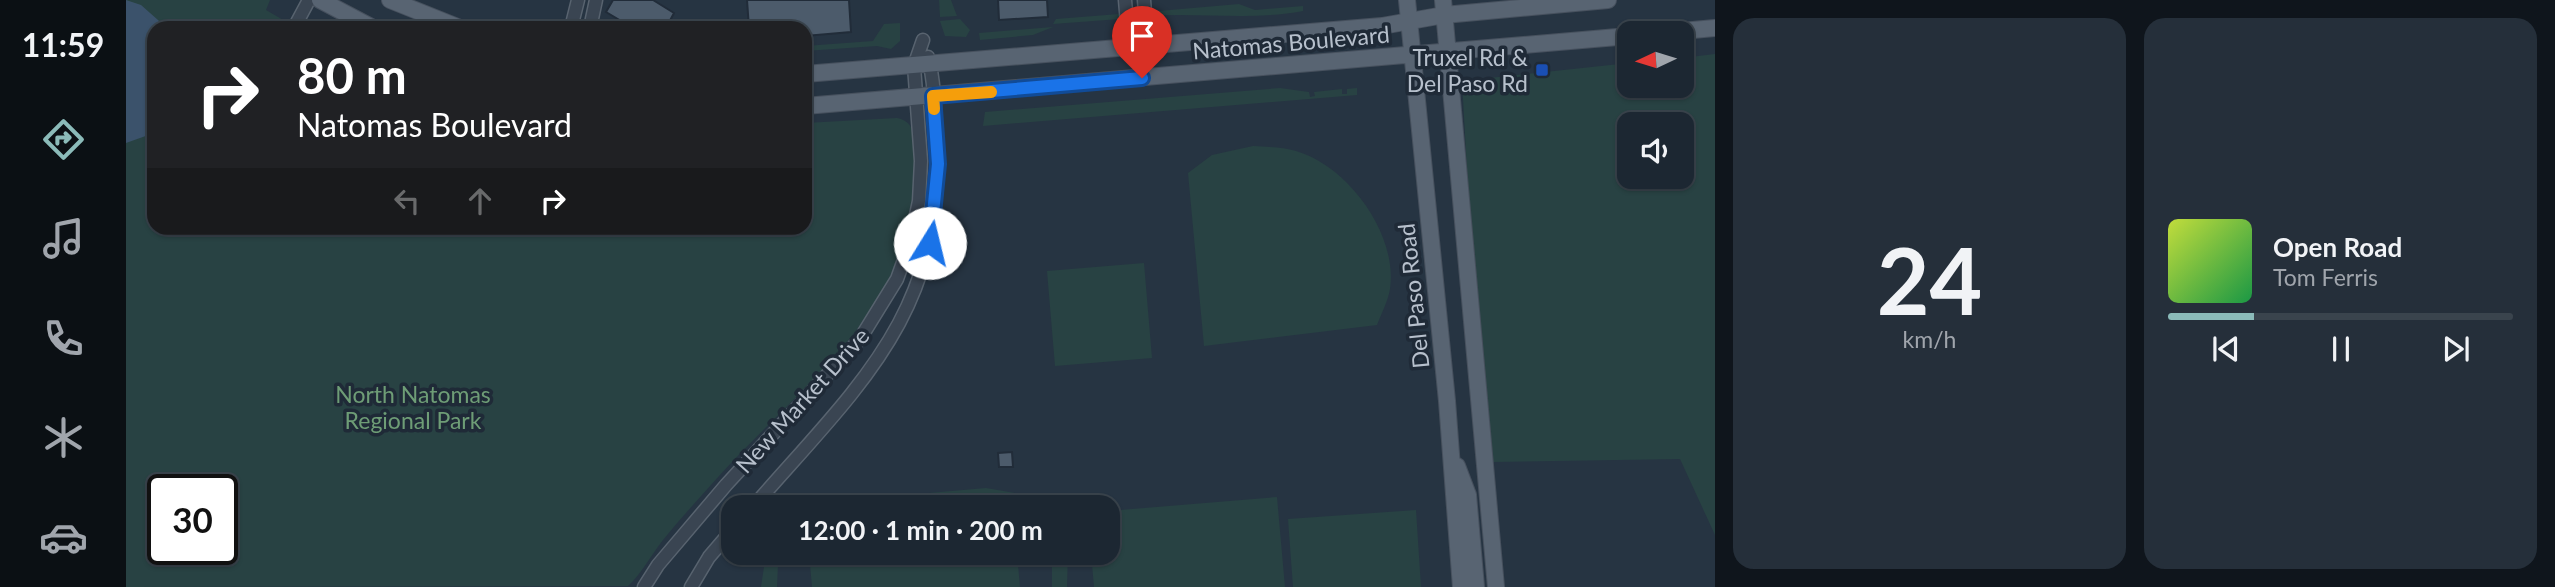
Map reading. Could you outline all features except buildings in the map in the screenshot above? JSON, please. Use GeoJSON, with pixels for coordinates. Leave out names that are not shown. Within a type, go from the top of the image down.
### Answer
{"type":"FeatureCollection","features":[{"type":"Feature","properties":{"kind":"main road"},"geometry":{"type":"LineString","coordinates":[[320,0],[360,21]]}},
{"type":"Feature","properties":{"kind":"main road"},"geometry":{"type":"LineString","coordinates":[[390,0],[442,21]]}},
{"type":"Feature","properties":{"kind":"main road","name":"Del Paso Road"},"geometry":{"type":"LineString","coordinates":[[1407,0],[1451,451],[1461,587]]}},
{"type":"Feature","properties":{"kind":"main road","name":"Natomas Boulevard"},"geometry":{"type":"LineString","coordinates":[[812,73],[1382,26],[1443,7],[1608,0]]}},
{"type":"Feature","properties":{"kind":"main road"},"geometry":{"type":"LineString","coordinates":[[1443,7],[1496,587]]}},
{"type":"Feature","properties":{"kind":"main road"},"geometry":{"type":"LineString","coordinates":[[1694,31],[1715,29]]}},
{"type":"Feature","properties":{"kind":"main road","name":"Natomas Boulevard"},"geometry":{"type":"LineString","coordinates":[[812,105],[1617,37]]}},
{"type":"Feature","properties":{"kind":"main road"},"geometry":{"type":"LineString","coordinates":[[1451,451],[1468,495],[1476,587]]}},
{"type":"Feature","properties":{"kind":"street"},"geometry":{"type":"LineString","coordinates":[[298,21],[309,0]]}},
{"type":"Feature","properties":{"kind":"street"},"geometry":{"type":"LineString","coordinates":[[573,21],[578,0]]}},
{"type":"Feature","properties":{"kind":"street"},"geometry":{"type":"LineString","coordinates":[[592,21],[596,0]]}},
{"type":"Feature","properties":{"kind":"street"},"geometry":{"type":"LineString","coordinates":[[1125,0],[1129,48]]}},
{"type":"Feature","properties":{"kind":"street"},"geometry":{"type":"LineString","coordinates":[[1144,0],[1148,47]]}},
{"type":"Feature","properties":{"kind":"street","name":"New Market Drive"},"geometry":{"type":"LineString","coordinates":[[644,587],[658,565],[726,485],[860,339],[897,279],[910,243],[919,201],[924,97],[922,65]]}},
{"type":"Feature","properties":{"kind":"street","name":"New Market Drive"},"geometry":{"type":"LineString","coordinates":[[763,495],[873,369],[897,332],[916,289],[930,243],[936,210],[938,164],[924,97]]}},
{"type":"Feature","properties":{"kind":"street"},"geometry":{"type":"LineString","coordinates":[[691,587],[721,543]]}},
{"type":"Feature","properties":{"kind":"green space","name":"North Natomas Regional Park"},"geometry":{"type":"Polygon","coordinates":[[[126,0],[270,0],[266,10],[285,21],[147,21],[147,235],[812,235],[812,123],[897,118],[908,123],[915,150],[911,209],[899,256],[878,298],[852,336],[822,371],[705,492],[663,540],[628,586],[126,587],[126,0]]]}},
{"type":"Feature","properties":{"kind":"green space"},"geometry":{"type":"Polygon","coordinates":[[[939,0],[951,0],[957,16],[940,17],[939,0]]]}},
{"type":"Feature","properties":{"kind":"green space"},"geometry":{"type":"Polygon","coordinates":[[[1239,4],[1255,10],[1303,6],[1303,11],[1245,16],[1147,16],[1147,12],[1239,4]]]}},
{"type":"Feature","properties":{"kind":"green space"},"geometry":{"type":"Polygon","coordinates":[[[1119,14],[1120,19],[1053,24],[1056,19],[1119,14]]]}},
{"type":"Feature","properties":{"kind":"green space"},"geometry":{"type":"Polygon","coordinates":[[[960,19],[970,30],[966,37],[945,36],[940,21],[960,19]]]}},
{"type":"Feature","properties":{"kind":"green space"},"geometry":{"type":"Polygon","coordinates":[[[900,23],[900,41],[891,49],[877,46],[812,51],[812,45],[873,41],[884,24],[900,23]]]}},
{"type":"Feature","properties":{"kind":"green space"},"geometry":{"type":"Polygon","coordinates":[[[1053,27],[1033,35],[980,40],[979,33],[1053,27]]]}},
{"type":"Feature","properties":{"kind":"green space"},"geometry":{"type":"Polygon","coordinates":[[[1715,54],[1715,535],[1680,459],[1493,462],[1468,188],[1462,81],[1617,64],[1617,98],[1694,98],[1694,57],[1715,54]]]}},
{"type":"Feature","properties":{"kind":"green space"},"geometry":{"type":"Polygon","coordinates":[[[1280,88],[1309,92],[1310,97],[1315,96],[1314,92],[1342,89],[1342,94],[1347,94],[1347,89],[1357,88],[1357,95],[983,126],[985,112],[1280,88]]]}},
{"type":"Feature","properties":{"kind":"green space"},"geometry":{"type":"Polygon","coordinates":[[[1253,146],[1296,151],[1315,159],[1334,171],[1366,205],[1386,246],[1390,268],[1389,294],[1377,325],[1204,346],[1188,173],[1212,155],[1253,146]]]}},
{"type":"Feature","properties":{"kind":"green space"},"geometry":{"type":"Polygon","coordinates":[[[1144,263],[1152,358],[1055,366],[1047,271],[1144,263]]]}},
{"type":"Feature","properties":{"kind":"green space"},"geometry":{"type":"Polygon","coordinates":[[[986,488],[1019,495],[906,495],[986,488]]]}},
{"type":"Feature","properties":{"kind":"green space"},"geometry":{"type":"Polygon","coordinates":[[[1277,497],[1285,587],[1094,587],[1092,565],[1120,565],[1120,510],[1277,497]]]}},
{"type":"Feature","properties":{"kind":"green space"},"geometry":{"type":"Polygon","coordinates":[[[1416,510],[1421,587],[1293,587],[1288,519],[1416,510]]]}},
{"type":"Feature","properties":{"kind":"green space"},"geometry":{"type":"Polygon","coordinates":[[[764,565],[778,565],[777,587],[761,587],[764,565]]]}},
{"type":"Feature","properties":{"kind":"green space"},"geometry":{"type":"Polygon","coordinates":[[[810,565],[1018,565],[1020,587],[812,587],[810,565]]]}},
{"type":"Feature","properties":{"kind":"green space"},"geometry":{"type":"Polygon","coordinates":[[[1052,565],[1068,565],[1067,587],[1052,587],[1052,565]]]}},
{"type":"Feature","properties":{"kind":"water"},"geometry":{"type":"Polygon","coordinates":[[[126,0],[141,5],[159,21],[147,21],[147,136],[126,143],[126,0]]]}},
{"type":"Feature","properties":{"kind":"slow traffic"},"geometry":{"type":"LineString","coordinates":[[934,109],[933,96],[991,92]]}},
{"type":"Feature","properties":{"kind":"place","name":"Truxel Rd & Del Paso Rd"},"geometry":{"type":"Point","coordinates":[1542,70]}},
{"type":"Feature","properties":{"kind":"route"},"geometry":{"type":"LineString","coordinates":[[930,243],[936,210],[938,164],[933,96],[1142,78]]}}]}
